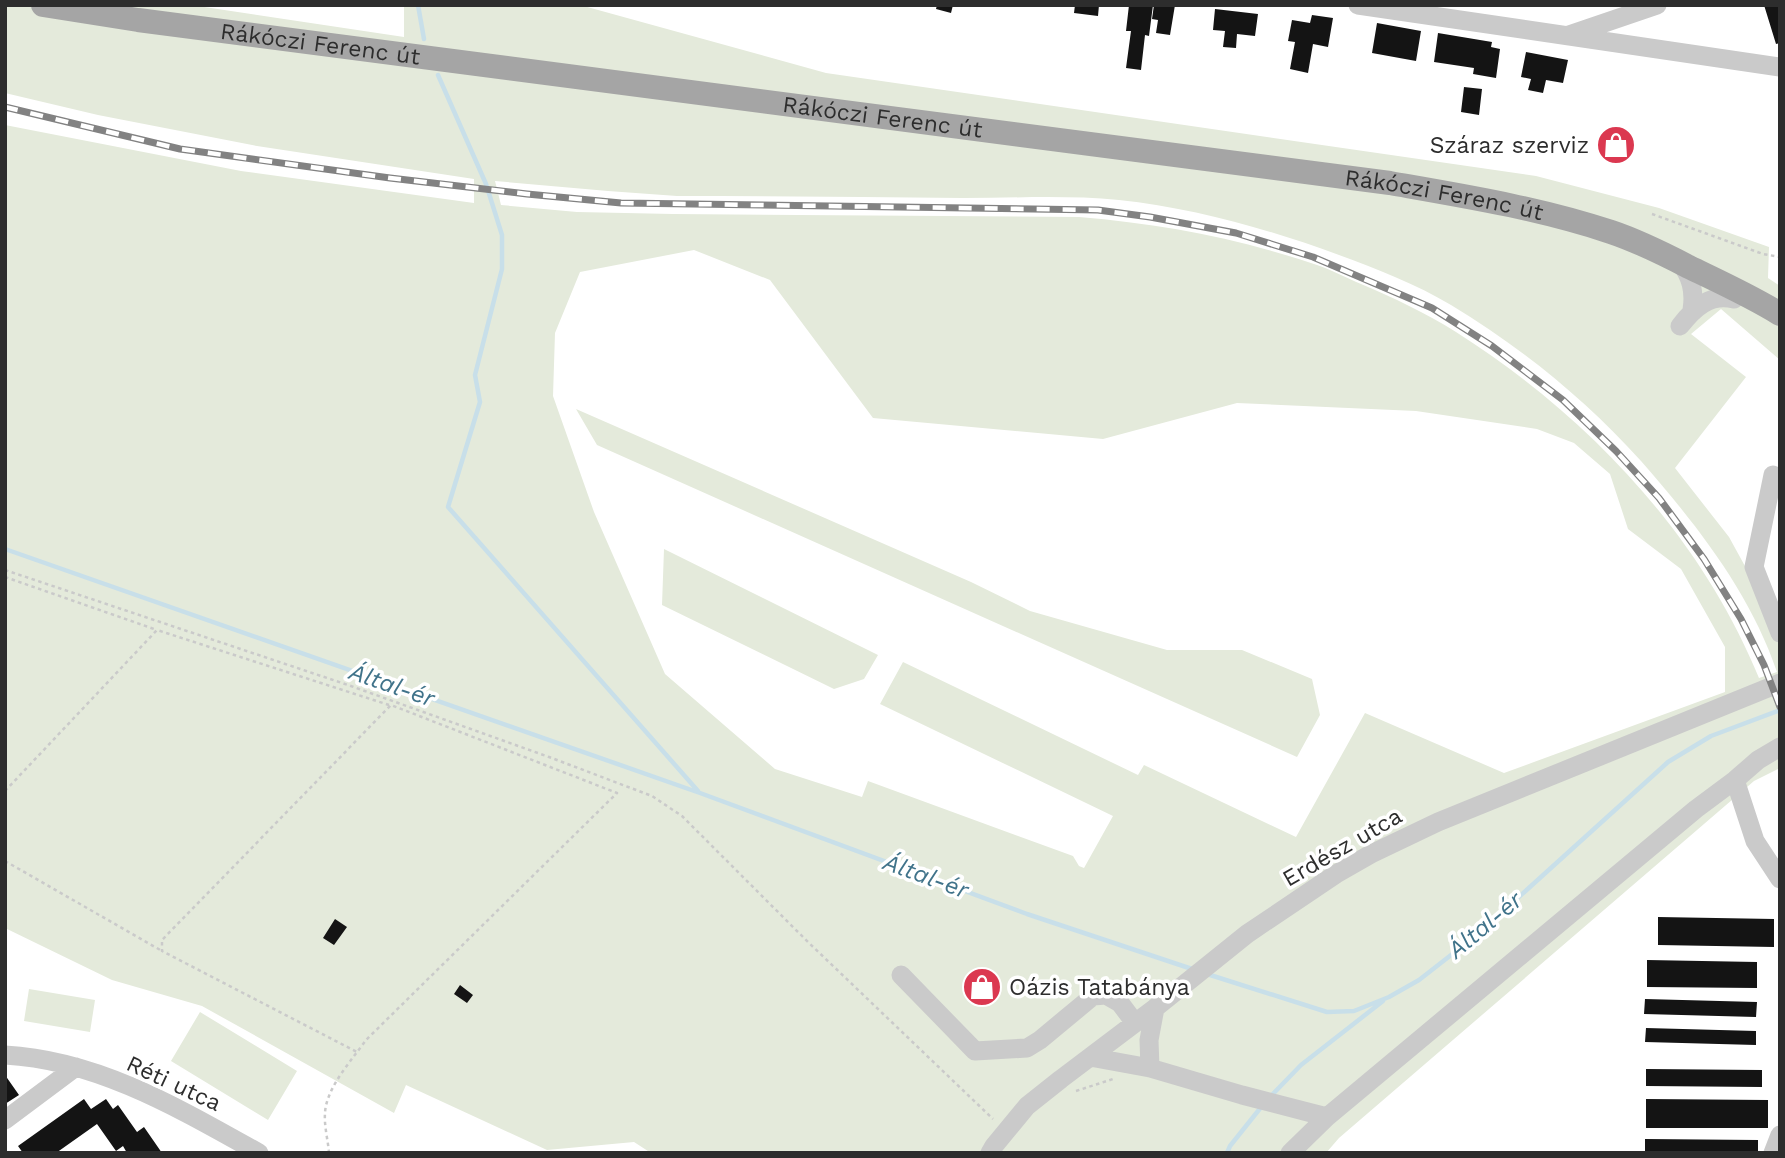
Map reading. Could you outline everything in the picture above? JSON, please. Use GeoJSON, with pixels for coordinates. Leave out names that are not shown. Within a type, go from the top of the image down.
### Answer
{"type":"FeatureCollection","features":[{"type":"Feature","properties":{"kind":"main road","name":"Rákóczi Ferenc út"},"geometry":{"type":"LineString","coordinates":[[43,5],[138,20],[1390,183],[1480,199],[1577,221],[1614,233],[1680,262],[1780,314]]}},
{"type":"Feature","properties":{"kind":"main road","name":"Rákóczi Ferenc út"},"geometry":{"type":"LineString","coordinates":[[1710,277],[1734,299],[1780,332]]}},
{"type":"Feature","properties":{"kind":"street"},"geometry":{"type":"LineString","coordinates":[[1357,5],[1780,67]]}},
{"type":"Feature","properties":{"kind":"street"},"geometry":{"type":"LineString","coordinates":[[1566,36],[1657,5]]}},
{"type":"Feature","properties":{"kind":"street"},"geometry":{"type":"LineString","coordinates":[[1680,262],[1692,283],[1692,310]]}},
{"type":"Feature","properties":{"kind":"street"},"geometry":{"type":"LineString","coordinates":[[1680,326],[1692,310],[1703,303],[1714,298],[1734,299]]}},
{"type":"Feature","properties":{"kind":"street"},"geometry":{"type":"LineString","coordinates":[[1773,475],[1754,567],[1780,633]]}},
{"type":"Feature","properties":{"kind":"street","name":"Erdész utca"},"geometry":{"type":"LineString","coordinates":[[990,1153],[1027,1106],[1247,934],[1336,874],[1411,834],[1780,683]]}},
{"type":"Feature","properties":{"kind":"street"},"geometry":{"type":"LineString","coordinates":[[1290,1153],[1327,1117],[1696,809],[1758,760],[1780,747]]}},
{"type":"Feature","properties":{"kind":"street"},"geometry":{"type":"LineString","coordinates":[[1735,780],[1755,841],[1780,879]]}},
{"type":"Feature","properties":{"kind":"street"},"geometry":{"type":"LineString","coordinates":[[901,975],[975,1051],[1027,1048],[1093,996],[1106,995],[1120,1003],[1135,1023]]}},
{"type":"Feature","properties":{"kind":"street"},"geometry":{"type":"LineString","coordinates":[[1150,1068],[1149,1040],[1155,1008]]}},
{"type":"Feature","properties":{"kind":"street","name":"Réti utca"},"geometry":{"type":"LineString","coordinates":[[5,1055],[18,1055],[87,1070],[169,1103],[247,1151]]}},
{"type":"Feature","properties":{"kind":"street"},"geometry":{"type":"LineString","coordinates":[[1090,1057],[1150,1068],[1242,1096],[1327,1117]]}},
{"type":"Feature","properties":{"kind":"street"},"geometry":{"type":"LineString","coordinates":[[5,1120],[76,1067]]}},
{"type":"Feature","properties":{"kind":"street"},"geometry":{"type":"LineString","coordinates":[[1773,1153],[1780,1135]]}},
{"type":"Feature","properties":{"kind":"path"},"geometry":{"type":"LineString","coordinates":[[1652,214],[1763,254],[1780,257]]}},
{"type":"Feature","properties":{"kind":"path"},"geometry":{"type":"LineString","coordinates":[[5,570],[348,685],[652,796],[682,816],[808,942],[1006,1131]]}},
{"type":"Feature","properties":{"kind":"path"},"geometry":{"type":"LineString","coordinates":[[5,577],[157,630],[391,705],[617,793],[366,1040],[334,1086],[325,1112],[329,1153]]}},
{"type":"Feature","properties":{"kind":"path"},"geometry":{"type":"LineString","coordinates":[[5,791],[157,630]]}},
{"type":"Feature","properties":{"kind":"path"},"geometry":{"type":"LineString","coordinates":[[162,951],[162,940],[391,705]]}},
{"type":"Feature","properties":{"kind":"path"},"geometry":{"type":"LineString","coordinates":[[5,861],[162,951],[357,1052]]}},
{"type":"Feature","properties":{"kind":"path"},"geometry":{"type":"LineString","coordinates":[[1076,1090],[1112,1079]]}},
{"type":"Feature","properties":{"kind":"green space"},"geometry":{"type":"Polygon","coordinates":[[[5,5],[191,5],[404,37],[404,5],[580,5],[826,73],[1536,176],[1659,208],[1769,247],[1768,278],[1780,286],[1780,360],[1721,309],[1691,334],[1746,377],[1675,468],[1729,537],[1780,630],[1780,768],[1754,781],[1339,1138],[1326,1153],[651,1153],[634,1142],[547,1150],[406,1085],[394,1113],[202,1006],[112,980],[5,928],[5,125],[241,171],[474,203],[474,179],[257,146],[98,115],[5,93],[5,5]],[[495,181],[501,205],[577,212],[1079,217],[1110,220],[1170,228],[1228,240],[1323,267],[1398,300],[1445,325],[1504,365],[1594,440],[1672,527],[1705,575],[1734,625],[1759,678],[1777,672],[1752,614],[1720,560],[1682,509],[1598,417],[1552,376],[1503,339],[1438,297],[1368,266],[1230,221],[1175,208],[1100,198],[677,196],[495,181]],[[694,250],[580,272],[555,333],[553,396],[594,512],[665,674],[775,769],[862,797],[868,781],[1073,856],[1079,866],[1084,868],[1113,816],[880,704],[903,662],[1138,775],[1144,765],[1296,837],[1365,713],[1504,773],[1725,692],[1725,647],[1681,569],[1628,529],[1610,474],[1574,443],[1537,429],[1416,411],[1237,403],[1103,439],[873,418],[770,280],[694,250]]]}},
{"type":"Feature","properties":{"kind":"green space"},"geometry":{"type":"Polygon","coordinates":[[[576,409],[971,582],[1030,611],[1167,650],[1242,650],[1312,679],[1320,715],[1297,757],[597,445],[576,409]]]}},
{"type":"Feature","properties":{"kind":"green space"},"geometry":{"type":"Polygon","coordinates":[[[664,549],[878,655],[864,679],[834,689],[662,605],[664,549]]]}},
{"type":"Feature","properties":{"kind":"green space"},"geometry":{"type":"Polygon","coordinates":[[[29,989],[95,1000],[90,1032],[24,1021],[29,989]]]}},
{"type":"Feature","properties":{"kind":"green space"},"geometry":{"type":"Polygon","coordinates":[[[200,1012],[297,1071],[268,1120],[171,1061],[200,1012]]]}},
{"type":"Feature","properties":{"kind":"building"},"geometry":{"type":"Polygon","coordinates":[[[937,5],[953,5],[951,13],[936,9],[937,5]]]}},
{"type":"Feature","properties":{"kind":"building"},"geometry":{"type":"Polygon","coordinates":[[[1075,5],[1099,5],[1098,16],[1074,13],[1075,5]]]}},
{"type":"Feature","properties":{"kind":"building"},"geometry":{"type":"Polygon","coordinates":[[[1129,5],[1153,5],[1149,36],[1145,35],[1141,70],[1126,68],[1131,31],[1126,31],[1129,5]]]}},
{"type":"Feature","properties":{"kind":"building"},"geometry":{"type":"Polygon","coordinates":[[[1154,5],[1175,5],[1170,35],[1156,33],[1158,20],[1152,19],[1154,5]]]}},
{"type":"Feature","properties":{"kind":"building"},"geometry":{"type":"Polygon","coordinates":[[[1764,5],[1780,5],[1780,43],[1776,44],[1764,5]]]}},
{"type":"Feature","properties":{"kind":"building"},"geometry":{"type":"Polygon","coordinates":[[[1215,9],[1258,14],[1255,36],[1237,34],[1236,48],[1223,47],[1225,31],[1213,30],[1215,9]]]}},
{"type":"Feature","properties":{"kind":"building"},"geometry":{"type":"Polygon","coordinates":[[[1312,15],[1333,18],[1328,47],[1313,44],[1308,73],[1290,69],[1295,42],[1288,41],[1292,20],[1310,23],[1312,15]]]}},
{"type":"Feature","properties":{"kind":"building"},"geometry":{"type":"Polygon","coordinates":[[[1377,23],[1421,31],[1416,61],[1372,53],[1377,23]]]}},
{"type":"Feature","properties":{"kind":"building"},"geometry":{"type":"Polygon","coordinates":[[[1438,33],[1492,42],[1491,47],[1500,49],[1496,78],[1473,74],[1474,68],[1434,62],[1438,33]]]}},
{"type":"Feature","properties":{"kind":"building"},"geometry":{"type":"Polygon","coordinates":[[[1526,52],[1568,60],[1563,83],[1546,80],[1543,93],[1528,90],[1531,79],[1521,77],[1526,52]]]}},
{"type":"Feature","properties":{"kind":"building"},"geometry":{"type":"Polygon","coordinates":[[[1464,87],[1482,89],[1479,115],[1461,112],[1464,87]]]}},
{"type":"Feature","properties":{"kind":"building"},"geometry":{"type":"Polygon","coordinates":[[[1658,917],[1774,919],[1774,947],[1658,945],[1658,917]]]}},
{"type":"Feature","properties":{"kind":"building"},"geometry":{"type":"Polygon","coordinates":[[[335,919],[347,927],[334,945],[323,938],[335,919]]]}},
{"type":"Feature","properties":{"kind":"building"},"geometry":{"type":"Polygon","coordinates":[[[1647,960],[1757,962],[1757,988],[1647,987],[1647,960]]]}},
{"type":"Feature","properties":{"kind":"building"},"geometry":{"type":"Polygon","coordinates":[[[460,985],[473,995],[467,1003],[454,994],[460,985]]]}},
{"type":"Feature","properties":{"kind":"building"},"geometry":{"type":"Polygon","coordinates":[[[1645,999],[1757,1002],[1756,1017],[1644,1014],[1645,999]]]}},
{"type":"Feature","properties":{"kind":"building"},"geometry":{"type":"Polygon","coordinates":[[[1646,1028],[1756,1031],[1756,1045],[1645,1042],[1646,1028]]]}},
{"type":"Feature","properties":{"kind":"building"},"geometry":{"type":"Polygon","coordinates":[[[1646,1069],[1762,1070],[1762,1087],[1646,1086],[1646,1069]]]}},
{"type":"Feature","properties":{"kind":"building"},"geometry":{"type":"Polygon","coordinates":[[[5,1075],[19,1095],[5,1104],[5,1075]]]}},
{"type":"Feature","properties":{"kind":"building"},"geometry":{"type":"Polygon","coordinates":[[[84,1099],[91,1109],[106,1099],[113,1109],[118,1105],[137,1132],[144,1127],[162,1153],[127,1153],[123,1146],[116,1151],[97,1124],[56,1153],[23,1153],[18,1146],[84,1099]]]}},
{"type":"Feature","properties":{"kind":"building"},"geometry":{"type":"Polygon","coordinates":[[[1646,1099],[1768,1100],[1768,1128],[1646,1128],[1646,1099]]]}},
{"type":"Feature","properties":{"kind":"building"},"geometry":{"type":"Polygon","coordinates":[[[1645,1139],[1758,1140],[1758,1153],[1645,1153],[1645,1139]]]}},
{"type":"Feature","properties":{"kind":"waterway"},"geometry":{"type":"LineString","coordinates":[[418,5],[424,39]]}},
{"type":"Feature","properties":{"kind":"waterway"},"geometry":{"type":"LineString","coordinates":[[438,75],[486,184],[502,235],[502,269],[475,375],[480,402],[448,507],[698,791]]}},
{"type":"Feature","properties":{"kind":"waterway","name":"Által-ér"},"geometry":{"type":"LineString","coordinates":[[5,549],[700,793],[1027,914],[1192,969]]}},
{"type":"Feature","properties":{"kind":"waterway","name":"Által-ér"},"geometry":{"type":"LineString","coordinates":[[1207,974],[1327,1012],[1354,1011],[1389,997],[1419,980],[1478,934],[1668,762],[1711,736],[1780,710]]}},
{"type":"Feature","properties":{"kind":"waterway"},"geometry":{"type":"LineString","coordinates":[[1270,1097],[1301,1065],[1383,1001]]}},
{"type":"Feature","properties":{"kind":"waterway"},"geometry":{"type":"LineString","coordinates":[[1227,1153],[1262,1106]]}},
{"type":"Feature","properties":{"kind":"railway"},"geometry":{"type":"LineString","coordinates":[[5,107],[180,149],[527,194],[621,203],[1098,210],[1236,233],[1313,257],[1432,308],[1492,346],[1563,400],[1616,451],[1659,498],[1704,559],[1741,619],[1764,665],[1780,707]]}},
{"type":"Feature","properties":{"kind":"place","name":"Száraz szerviz"},"geometry":{"type":"Point","coordinates":[1616,145]}},
{"type":"Feature","properties":{"kind":"place","name":"Oázis Tatabánya"},"geometry":{"type":"Point","coordinates":[982,987]}}]}
